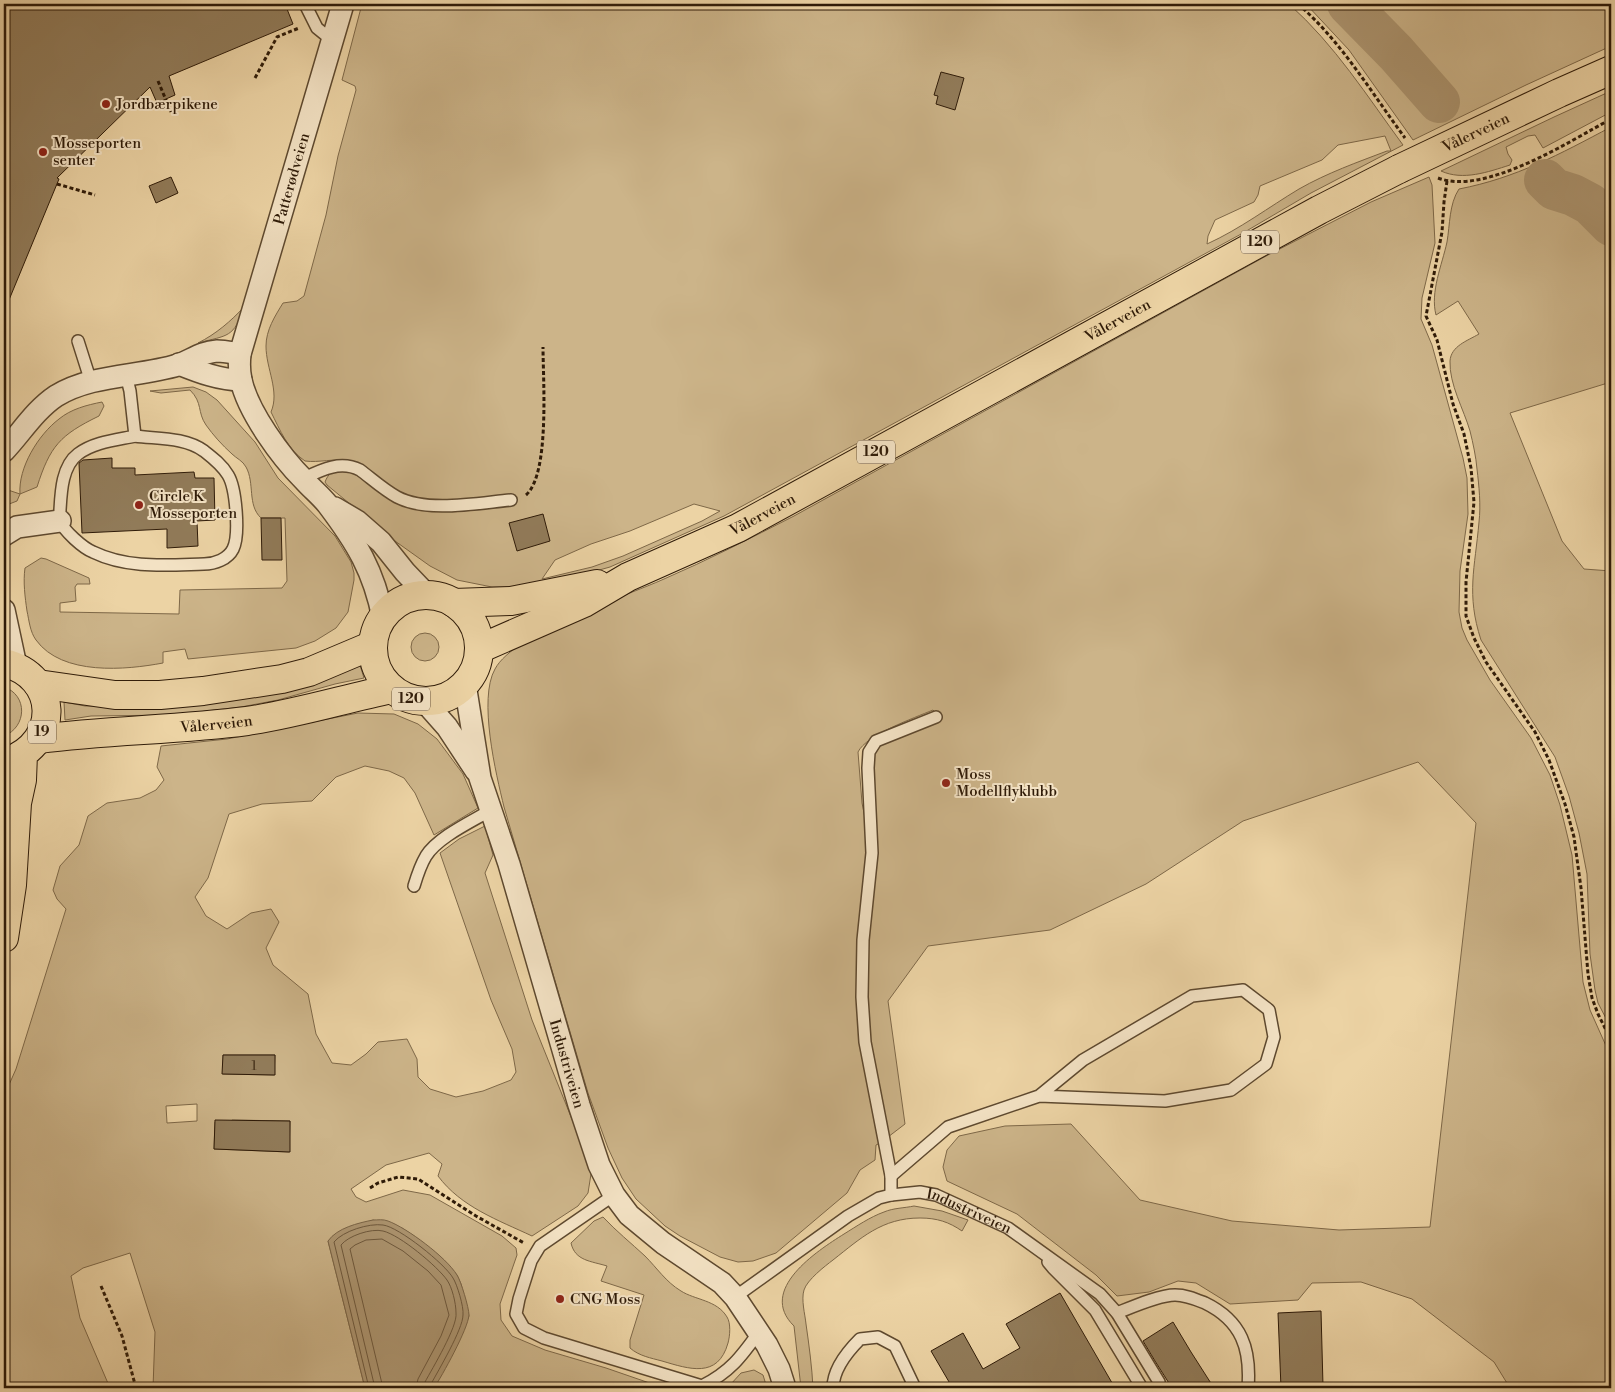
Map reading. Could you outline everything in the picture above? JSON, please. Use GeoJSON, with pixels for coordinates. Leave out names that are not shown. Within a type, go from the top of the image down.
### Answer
{"type":"FeatureCollection","features":[{"type":"Feature","properties":{"kind":"main road","name":"Vålerveien"},"geometry":{"type":"LineString","coordinates":[[479,649],[584,603],[628,577],[738,528],[1310,215],[1399,169],[1611,70]]}},
{"type":"Feature","properties":{"kind":"main road","name":"Vålerveien"},"geometry":{"type":"LineString","coordinates":[[454,603],[511,601],[578,589],[628,577]]}},
{"type":"Feature","properties":{"kind":"main road","name":"120"},"geometry":{"type":"LineString","coordinates":[[427,595],[454,603],[465,612],[473,623],[478,636],[477,662],[466,684],[457,692],[447,697],[436,701],[424,702],[407,698],[391,689],[377,669],[373,657],[374,635],[382,618],[391,608],[414,596],[427,595]]}},
{"type":"Feature","properties":{"kind":"main road"},"geometry":{"type":"LineString","coordinates":[[10,664],[32,676],[38,684],[115,695],[160,695],[203,691],[282,679],[309,672],[373,645]]}},
{"type":"Feature","properties":{"kind":"main road","name":"19"},"geometry":{"type":"LineString","coordinates":[[22,751],[44,726],[47,712],[44,697],[38,684]]}},
{"type":"Feature","properties":{"kind":"main road","name":"Vålerveien"},"geometry":{"type":"LineString","coordinates":[[22,751],[83,734],[164,730],[248,721],[391,689]]}},
{"type":"Feature","properties":{"kind":"main road"},"geometry":{"type":"LineString","coordinates":[[4,938],[12,885],[15,820],[22,780],[22,751]]}},
{"type":"Feature","properties":{"kind":"street","name":"Patterødveien"},"geometry":{"type":"LineString","coordinates":[[337,8],[333,41],[240,354],[239,367],[246,395],[266,432],[302,479],[326,503],[364,557],[379,595],[382,618]]}},
{"type":"Feature","properties":{"kind":"street"},"geometry":{"type":"LineString","coordinates":[[4,451],[42,407],[57,396],[74,388],[91,382],[179,364],[200,354],[218,351],[240,354]]}},
{"type":"Feature","properties":{"kind":"street"},"geometry":{"type":"LineString","coordinates":[[179,364],[198,372],[230,380],[241,380]]}},
{"type":"Feature","properties":{"kind":"street","name":"Patterødveien"},"geometry":{"type":"LineString","coordinates":[[326,503],[357,521],[380,542],[427,595]]}},
{"type":"Feature","properties":{"kind":"street"},"geometry":{"type":"LineString","coordinates":[[4,535],[18,527],[60,521]]}},
{"type":"Feature","properties":{"kind":"street"},"geometry":{"type":"LineString","coordinates":[[4,610],[10,664]]}},
{"type":"Feature","properties":{"kind":"street","name":"Industriveien"},"geometry":{"type":"LineString","coordinates":[[466,684],[480,778],[509,864],[579,1105],[600,1165],[614,1195],[629,1214],[656,1237],[722,1283],[735,1296],[759,1332],[779,1369],[785,1388]]}},
{"type":"Feature","properties":{"kind":"street","name":"Industriveien"},"geometry":{"type":"LineString","coordinates":[[424,702],[447,727],[480,778]]}},
{"type":"Feature","properties":{"kind":"lane"},"geometry":{"type":"LineString","coordinates":[[305,4],[316,28],[333,41]]}},
{"type":"Feature","properties":{"kind":"lane"},"geometry":{"type":"LineString","coordinates":[[78,341],[91,382]]}},
{"type":"Feature","properties":{"kind":"lane"},"geometry":{"type":"LineString","coordinates":[[126,375],[130,391],[135,436]]}},
{"type":"Feature","properties":{"kind":"lane"},"geometry":{"type":"LineString","coordinates":[[135,436],[182,441],[203,450],[221,465],[229,476],[234,491],[236,535],[233,549],[228,557],[208,564],[145,566],[117,560],[93,552],[77,542],[60,521],[61,492],[65,472],[76,455],[97,444],[135,436]]}},
{"type":"Feature","properties":{"kind":"lane"},"geometry":{"type":"LineString","coordinates":[[302,479],[322,470],[342,465],[360,470],[399,498],[423,505],[450,505],[511,500]]}},
{"type":"Feature","properties":{"kind":"lane"},"geometry":{"type":"LineString","coordinates":[[891,1195],[891,1176],[864,1042],[862,997],[863,940],[872,852],[869,752],[876,741],[936,717]]}},
{"type":"Feature","properties":{"kind":"lane"},"geometry":{"type":"LineString","coordinates":[[414,886],[419,869],[432,848],[491,810]]}},
{"type":"Feature","properties":{"kind":"lane"},"geometry":{"type":"LineString","coordinates":[[891,1176],[948,1127],[1039,1096],[1084,1060],[1192,996],[1243,990],[1269,1010],[1274,1037],[1266,1064],[1231,1090],[1165,1101],[1039,1096]]}},
{"type":"Feature","properties":{"kind":"lane","name":"Industriveien"},"geometry":{"type":"LineString","coordinates":[[735,1296],[848,1216],[879,1198],[920,1192],[936,1195],[1008,1228],[1100,1294],[1117,1313],[1159,1382],[1160,1388]]}},
{"type":"Feature","properties":{"kind":"lane"},"geometry":{"type":"LineString","coordinates":[[614,1195],[540,1246],[528,1268],[518,1299],[516,1314],[524,1328],[544,1338],[702,1386],[716,1379],[736,1363],[759,1332]]}},
{"type":"Feature","properties":{"kind":"lane"},"geometry":{"type":"LineString","coordinates":[[1042,1252],[1053,1268],[1095,1310],[1142,1388]]}},
{"type":"Feature","properties":{"kind":"lane"},"geometry":{"type":"LineString","coordinates":[[1117,1313],[1144,1302],[1174,1295],[1190,1297],[1226,1315],[1239,1330],[1244,1344],[1250,1373],[1248,1388]]}},
{"type":"Feature","properties":{"kind":"lane"},"geometry":{"type":"LineString","coordinates":[[833,1388],[833,1378],[849,1350],[860,1339],[878,1337],[895,1346],[915,1388]]}},
{"type":"Feature","properties":{"kind":"path"},"geometry":{"type":"LineString","coordinates":[[1298,4],[1314,18],[1337,44],[1406,140]]}},
{"type":"Feature","properties":{"kind":"path"},"geometry":{"type":"LineString","coordinates":[[255,78],[277,37],[302,27]]}},
{"type":"Feature","properties":{"kind":"path"},"geometry":{"type":"LineString","coordinates":[[158,81],[171,112]]}},
{"type":"Feature","properties":{"kind":"path"},"geometry":{"type":"LineString","coordinates":[[1611,119],[1554,151],[1517,167],[1482,178],[1447,181],[1441,239],[1426,316],[1437,340],[1464,434],[1474,488],[1466,582],[1466,616],[1486,662],[1535,732],[1549,760],[1565,804],[1574,837],[1592,998],[1611,1040]]}},
{"type":"Feature","properties":{"kind":"path"},"geometry":{"type":"LineString","coordinates":[[58,184],[95,195]]}},
{"type":"Feature","properties":{"kind":"path"},"geometry":{"type":"LineString","coordinates":[[511,500],[523,498],[532,490],[540,464],[543,443],[543,347]]}},
{"type":"Feature","properties":{"kind":"path"},"geometry":{"type":"LineString","coordinates":[[370,1188],[378,1183],[398,1177],[418,1179],[476,1216],[517,1238],[536,1252]]}},
{"type":"Feature","properties":{"kind":"path"},"geometry":{"type":"LineString","coordinates":[[101,1286],[122,1336],[136,1388]]}},
{"type":"Feature","properties":{"kind":"shaded area"},"geometry":{"type":"Polygon","coordinates":[[[362,4],[1289,4],[1336,54],[1403,145],[1311,193],[1243,233],[724,516],[610,567],[585,574],[510,587],[492,587],[457,580],[430,566],[395,541],[325,482],[331,473],[339,470],[348,471],[358,476],[386,496],[397,500],[489,506],[488,497],[453,501],[418,500],[397,492],[368,469],[355,463],[337,460],[305,461],[289,445],[271,412],[274,396],[266,346],[268,334],[283,303],[297,301],[304,296],[326,215],[338,156],[356,90],[355,86],[342,80],[362,4]],[[1385,136],[1338,145],[1322,160],[1260,186],[1254,202],[1215,220],[1208,236],[1207,244],[1243,225],[1310,183],[1354,164],[1391,151],[1385,136]],[[694,504],[555,560],[542,579],[592,567],[623,556],[720,511],[694,504]]]}},
{"type":"Feature","properties":{"kind":"shaded area"},"geometry":{"type":"Polygon","coordinates":[[[1306,4],[1606,4],[1611,9],[1611,46],[1413,140],[1349,50],[1306,4]]]}},
{"type":"Feature","properties":{"kind":"shaded area"},"geometry":{"type":"Polygon","coordinates":[[[1611,91],[1611,112],[1543,148],[1535,135],[1528,136],[1506,147],[1512,160],[1510,165],[1484,173],[1467,175],[1449,174],[1441,171],[1554,117],[1611,91]]]}},
{"type":"Feature","properties":{"kind":"shaded area"},"geometry":{"type":"Polygon","coordinates":[[[1611,127],[1611,382],[1510,413],[1562,541],[1584,569],[1611,571],[1611,1028],[1598,1003],[1595,990],[1590,954],[1587,874],[1569,796],[1555,757],[1481,640],[1476,624],[1473,581],[1480,502],[1476,460],[1471,436],[1454,388],[1450,361],[1456,348],[1479,334],[1458,301],[1436,315],[1434,297],[1447,242],[1452,208],[1459,189],[1519,172],[1556,156],[1611,127]]]}},
{"type":"Feature","properties":{"kind":"shaded area"},"geometry":{"type":"Polygon","coordinates":[[[1429,177],[1432,185],[1435,243],[1422,298],[1421,319],[1432,345],[1467,478],[1468,514],[1460,571],[1459,612],[1462,628],[1490,680],[1531,738],[1550,775],[1560,805],[1572,855],[1583,982],[1590,1010],[1611,1057],[1611,1388],[1510,1388],[1494,1362],[1412,1299],[1361,1282],[1312,1283],[1298,1300],[1230,1304],[1196,1283],[1178,1281],[1149,1292],[1117,1296],[1096,1275],[1017,1214],[947,1181],[943,1167],[947,1150],[959,1136],[1005,1126],[1071,1124],[1140,1200],[1232,1221],[1339,1230],[1430,1227],[1476,823],[1418,762],[1243,821],[1146,884],[1050,930],[928,946],[888,1001],[905,1124],[888,1137],[859,1019],[865,1072],[880,1143],[876,1145],[875,1160],[860,1170],[847,1193],[776,1253],[753,1261],[738,1262],[720,1257],[665,1226],[636,1199],[622,1178],[608,1148],[588,1093],[504,807],[497,776],[488,717],[490,682],[495,669],[506,656],[524,642],[546,629],[680,572],[794,516],[1268,255],[1371,202],[1429,177]],[[933,710],[880,733],[870,739],[858,752],[862,803],[868,833],[876,825],[872,780],[874,753],[882,744],[941,718],[933,710]]]}},
{"type":"Feature","properties":{"kind":"shaded area"},"geometry":{"type":"Polygon","coordinates":[[[244,307],[237,325],[228,334],[198,343],[223,327],[244,307]]]}},
{"type":"Feature","properties":{"kind":"shaded area"},"geometry":{"type":"Polygon","coordinates":[[[193,387],[206,392],[217,400],[255,442],[278,478],[335,536],[351,562],[354,573],[348,612],[336,628],[315,641],[296,648],[188,659],[185,649],[163,652],[163,663],[113,668],[95,668],[62,660],[47,652],[36,640],[29,622],[24,590],[25,568],[41,558],[89,578],[90,584],[77,584],[75,587],[76,601],[60,603],[60,612],[179,614],[180,590],[282,588],[287,581],[285,518],[261,518],[257,513],[252,500],[249,473],[246,467],[209,429],[203,420],[197,399],[190,390],[161,393],[150,391],[193,387]]]}},
{"type":"Feature","properties":{"kind":"shaded area"},"geometry":{"type":"Polygon","coordinates":[[[102,402],[104,406],[99,416],[75,429],[58,443],[47,461],[37,487],[20,494],[20,484],[26,463],[37,443],[51,426],[74,410],[102,402]]]}},
{"type":"Feature","properties":{"kind":"shaded area"},"geometry":{"type":"Polygon","coordinates":[[[8,490],[20,494],[17,501],[4,506],[4,492],[8,490]]]}},
{"type":"Feature","properties":{"kind":"shaded area"},"geometry":{"type":"Polygon","coordinates":[[[425,633],[435,637],[439,647],[435,657],[425,661],[415,657],[411,647],[415,637],[425,633]]]}},
{"type":"Feature","properties":{"kind":"shaded area"},"geometry":{"type":"Polygon","coordinates":[[[359,662],[364,678],[278,700],[241,707],[172,715],[91,716],[65,720],[64,702],[85,706],[158,706],[359,662]]]}},
{"type":"Feature","properties":{"kind":"shaded area"},"geometry":{"type":"Polygon","coordinates":[[[4,687],[12,691],[17,697],[22,711],[17,726],[12,732],[4,736],[4,687]]]}},
{"type":"Feature","properties":{"kind":"shaded area"},"geometry":{"type":"Polygon","coordinates":[[[358,713],[394,714],[418,724],[437,739],[463,774],[478,808],[434,835],[415,793],[404,778],[389,771],[365,766],[336,777],[312,801],[262,804],[229,814],[208,878],[195,897],[206,916],[227,929],[251,913],[271,909],[279,922],[266,948],[273,965],[308,994],[316,1034],[332,1063],[351,1065],[378,1042],[407,1039],[417,1059],[418,1077],[430,1089],[456,1097],[483,1091],[511,1080],[516,1072],[512,1049],[491,1000],[440,853],[459,839],[485,826],[493,855],[485,873],[532,1020],[584,1149],[591,1174],[588,1193],[578,1206],[532,1236],[481,1212],[458,1196],[438,1176],[442,1164],[429,1153],[386,1165],[351,1189],[356,1197],[366,1202],[403,1190],[430,1195],[502,1236],[516,1248],[517,1255],[500,1304],[501,1320],[512,1336],[545,1350],[664,1388],[434,1388],[458,1343],[469,1316],[461,1284],[457,1275],[441,1257],[414,1236],[402,1228],[373,1220],[328,1241],[365,1388],[153,1388],[155,1332],[130,1253],[83,1268],[71,1276],[80,1318],[110,1388],[4,1388],[4,1096],[16,1069],[66,909],[57,899],[53,890],[60,866],[79,845],[88,816],[107,803],[140,798],[156,790],[164,780],[157,767],[161,746],[227,739],[358,713]],[[223,1055],[223,1074],[274,1075],[275,1055],[223,1055]],[[197,1104],[166,1106],[167,1123],[197,1121],[197,1104]],[[232,1120],[231,1122],[215,1122],[214,1149],[289,1152],[290,1121],[232,1120]]]}},
{"type":"Feature","properties":{"kind":"shaded area"},"geometry":{"type":"Polygon","coordinates":[[[914,1206],[942,1211],[968,1220],[962,1231],[942,1221],[926,1218],[906,1219],[883,1225],[853,1244],[812,1278],[804,1290],[803,1298],[813,1388],[801,1388],[794,1326],[784,1312],[782,1299],[786,1286],[807,1261],[833,1241],[874,1216],[895,1209],[914,1206]]]}},
{"type":"Feature","properties":{"kind":"shaded area"},"geometry":{"type":"Polygon","coordinates":[[[603,1217],[676,1287],[723,1311],[727,1317],[730,1330],[728,1343],[717,1362],[710,1367],[682,1367],[645,1356],[630,1348],[630,1340],[644,1295],[601,1281],[607,1266],[580,1257],[573,1249],[571,1243],[594,1221],[603,1217]]]}},
{"type":"Feature","properties":{"kind":"shaded area"},"geometry":{"type":"Polygon","coordinates":[[[754,1370],[763,1375],[767,1388],[723,1388],[730,1385],[741,1373],[754,1370]]]}},
{"type":"Feature","properties":{"kind":"water"},"geometry":{"type":"Polygon","coordinates":[[[373,1220],[388,1221],[415,1236],[452,1268],[461,1283],[469,1312],[468,1322],[443,1374],[434,1388],[365,1388],[328,1241],[342,1229],[373,1220]]]}},
{"type":"Feature","properties":{"kind":"building","name":"Mosseporten senter"},"geometry":{"type":"Polygon","coordinates":[[[4,4],[285,4],[293,24],[169,76],[175,95],[157,103],[150,87],[57,178],[59,179],[4,312],[4,4]]]}},
{"type":"Feature","properties":{"kind":"building"},"geometry":{"type":"Polygon","coordinates":[[[941,72],[964,78],[955,110],[936,104],[938,96],[934,95],[941,72]]]}},
{"type":"Feature","properties":{"kind":"building"},"geometry":{"type":"Polygon","coordinates":[[[171,177],[178,193],[156,203],[149,186],[171,177]]]}},
{"type":"Feature","properties":{"kind":"building"},"geometry":{"type":"Polygon","coordinates":[[[112,458],[112,468],[135,468],[135,475],[194,472],[195,478],[214,478],[215,520],[197,521],[198,546],[167,548],[167,529],[82,533],[79,463],[83,460],[112,458]]]}},
{"type":"Feature","properties":{"kind":"building"},"geometry":{"type":"Polygon","coordinates":[[[543,514],[550,541],[517,551],[509,523],[543,514]]]}},
{"type":"Feature","properties":{"kind":"building"},"geometry":{"type":"Polygon","coordinates":[[[261,518],[281,518],[282,560],[262,560],[261,518]]]}},
{"type":"Feature","properties":{"kind":"building"},"geometry":{"type":"Polygon","coordinates":[[[223,1055],[275,1055],[275,1075],[222,1074],[223,1055]]]}},
{"type":"Feature","properties":{"kind":"building"},"geometry":{"type":"Polygon","coordinates":[[[215,1120],[290,1121],[290,1152],[214,1149],[215,1120]]]}},
{"type":"Feature","properties":{"kind":"building"},"geometry":{"type":"Polygon","coordinates":[[[1060,1293],[1115,1388],[950,1388],[952,1387],[931,1351],[963,1333],[983,1369],[1020,1348],[1006,1324],[1060,1293]]]}},
{"type":"Feature","properties":{"kind":"building"},"geometry":{"type":"Polygon","coordinates":[[[1321,1311],[1323,1386],[1281,1388],[1278,1313],[1321,1311]]]}},
{"type":"Feature","properties":{"kind":"building"},"geometry":{"type":"Polygon","coordinates":[[[1173,1322],[1214,1388],[1172,1388],[1155,1361],[1143,1341],[1173,1322]]]}},
{"type":"Feature","properties":{"kind":"waterway"},"geometry":{"type":"LineString","coordinates":[[1348,4],[1396,53],[1439,102]]}},
{"type":"Feature","properties":{"kind":"waterway"},"geometry":{"type":"LineString","coordinates":[[1545,180],[1554,189],[1573,195],[1590,204],[1611,225]]}},
{"type":"Feature","properties":{"kind":"place","name":"Jordbærpikene"},"geometry":{"type":"Point","coordinates":[106,104]}},
{"type":"Feature","properties":{"kind":"place","name":"Mosseporten senter"},"geometry":{"type":"Point","coordinates":[43,152]}},
{"type":"Feature","properties":{"kind":"place","name":"Circle K Mosseporten"},"geometry":{"type":"Point","coordinates":[139,505]}},
{"type":"Feature","properties":{"kind":"place","name":"Moss Modellflyklubb"},"geometry":{"type":"Point","coordinates":[946,783]}},
{"type":"Feature","properties":{"kind":"place","name":"CNG Moss"},"geometry":{"type":"Point","coordinates":[560,1299]}}]}
